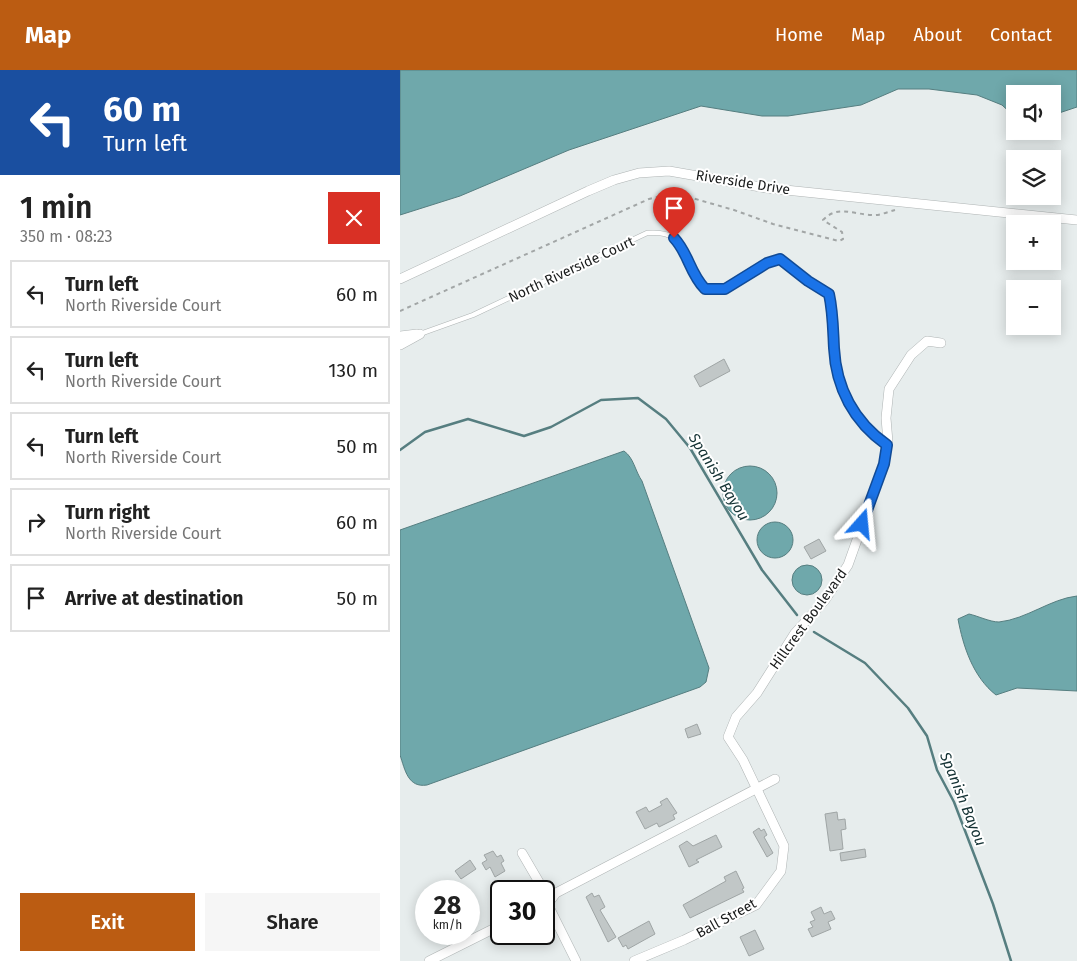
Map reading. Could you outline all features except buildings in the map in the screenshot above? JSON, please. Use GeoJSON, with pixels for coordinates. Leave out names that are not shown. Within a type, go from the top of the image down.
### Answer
{"type":"FeatureCollection","features":[{"type":"Feature","properties":{"kind":"street","name":"Riverside Drive"},"geometry":{"type":"LineString","coordinates":[[400,279],[588,191],[620,178],[651,172],[669,171],[766,188],[1077,220]]}},
{"type":"Feature","properties":{"kind":"street"},"geometry":{"type":"LineString","coordinates":[[400,336],[420,334]]}},
{"type":"Feature","properties":{"kind":"street","name":"North Riverside Court"},"geometry":{"type":"LineString","coordinates":[[400,345],[420,334]]}},
{"type":"Feature","properties":{"kind":"street","name":"Hillcrest Boulevard"},"geometry":{"type":"LineString","coordinates":[[757,790],[743,760],[728,738],[736,717],[757,693],[795,633],[825,600],[848,564],[884,464],[887,445],[886,418],[890,389],[911,355],[927,341],[941,343]]}},
{"type":"Feature","properties":{"kind":"street"},"geometry":{"type":"LineString","coordinates":[[555,894],[775,779]]}},
{"type":"Feature","properties":{"kind":"street","name":"Ball Street"},"geometry":{"type":"LineString","coordinates":[[634,961],[684,940],[756,904],[769,888],[781,871],[784,846],[757,790]]}},
{"type":"Feature","properties":{"kind":"street"},"geometry":{"type":"LineString","coordinates":[[522,853],[538,880]]}},
{"type":"Feature","properties":{"kind":"street"},"geometry":{"type":"LineString","coordinates":[[555,919],[576,961]]}},
{"type":"Feature","properties":{"kind":"street"},"geometry":{"type":"LineString","coordinates":[[429,961],[490,930]]}},
{"type":"Feature","properties":{"kind":"lane","name":"North Riverside Court"},"geometry":{"type":"LineString","coordinates":[[420,334],[473,315],[647,233],[660,232],[674,238],[682,247],[694,278],[705,289],[725,289],[767,263],[780,259],[808,281],[829,294],[833,310],[834,350],[843,394],[856,417],[887,445]]}},
{"type":"Feature","properties":{"kind":"path"},"geometry":{"type":"LineString","coordinates":[[400,311],[650,199],[666,195],[685,196],[734,210],[773,224],[839,241],[843,239],[842,232],[823,220],[829,214],[842,211],[873,216],[896,210]]}},
{"type":"Feature","properties":{"kind":"water"},"geometry":{"type":"Polygon","coordinates":[[[400,70],[1077,70],[1077,107],[1061,112],[1061,85],[1006,85],[1006,109],[1002,105],[977,95],[929,89],[898,89],[861,105],[788,116],[762,116],[701,106],[569,150],[460,196],[400,215],[400,70]]]}},
{"type":"Feature","properties":{"kind":"water"},"geometry":{"type":"Polygon","coordinates":[[[624,451],[630,457],[642,481],[709,668],[706,682],[700,687],[427,785],[415,784],[408,777],[400,755],[400,530],[624,451]]]}},
{"type":"Feature","properties":{"kind":"water"},"geometry":{"type":"Polygon","coordinates":[[[745,466],[755,466],[765,470],[773,478],[777,493],[773,508],[765,516],[755,520],[745,520],[735,516],[727,508],[723,498],[723,488],[727,478],[735,470],[745,466]]]}},
{"type":"Feature","properties":{"kind":"water"},"geometry":{"type":"Polygon","coordinates":[[[775,522],[788,527],[793,540],[788,553],[775,558],[762,553],[757,540],[762,527],[775,522]]]}},
{"type":"Feature","properties":{"kind":"water"},"geometry":{"type":"Polygon","coordinates":[[[807,565],[817,570],[822,580],[817,590],[807,595],[797,590],[792,580],[797,570],[807,565]]]}},
{"type":"Feature","properties":{"kind":"water"},"geometry":{"type":"Polygon","coordinates":[[[1077,596],[1077,691],[1017,688],[996,695],[988,688],[970,660],[958,619],[969,614],[999,622],[1019,617],[1057,601],[1077,596]]]}},
{"type":"Feature","properties":{"kind":"waterway","name":"Spanish Bayou"},"geometry":{"type":"LineString","coordinates":[[400,450],[425,432],[468,419],[524,436],[551,427],[601,400],[638,398],[666,419],[690,448],[762,570],[797,615]]}},
{"type":"Feature","properties":{"kind":"waterway","name":"Spanish Bayou"},"geometry":{"type":"LineString","coordinates":[[814,632],[865,663],[908,708],[927,736],[937,770],[954,802],[993,904],[1011,961]]}},
{"type":"Feature","properties":{"kind":"route"},"geometry":{"type":"LineString","coordinates":[[674,238],[682,247],[694,278],[705,289],[725,289],[767,263],[780,259],[789,264],[808,281],[829,294],[833,310],[834,350],[843,394],[856,417],[887,445],[884,464],[862,524]]}}]}
